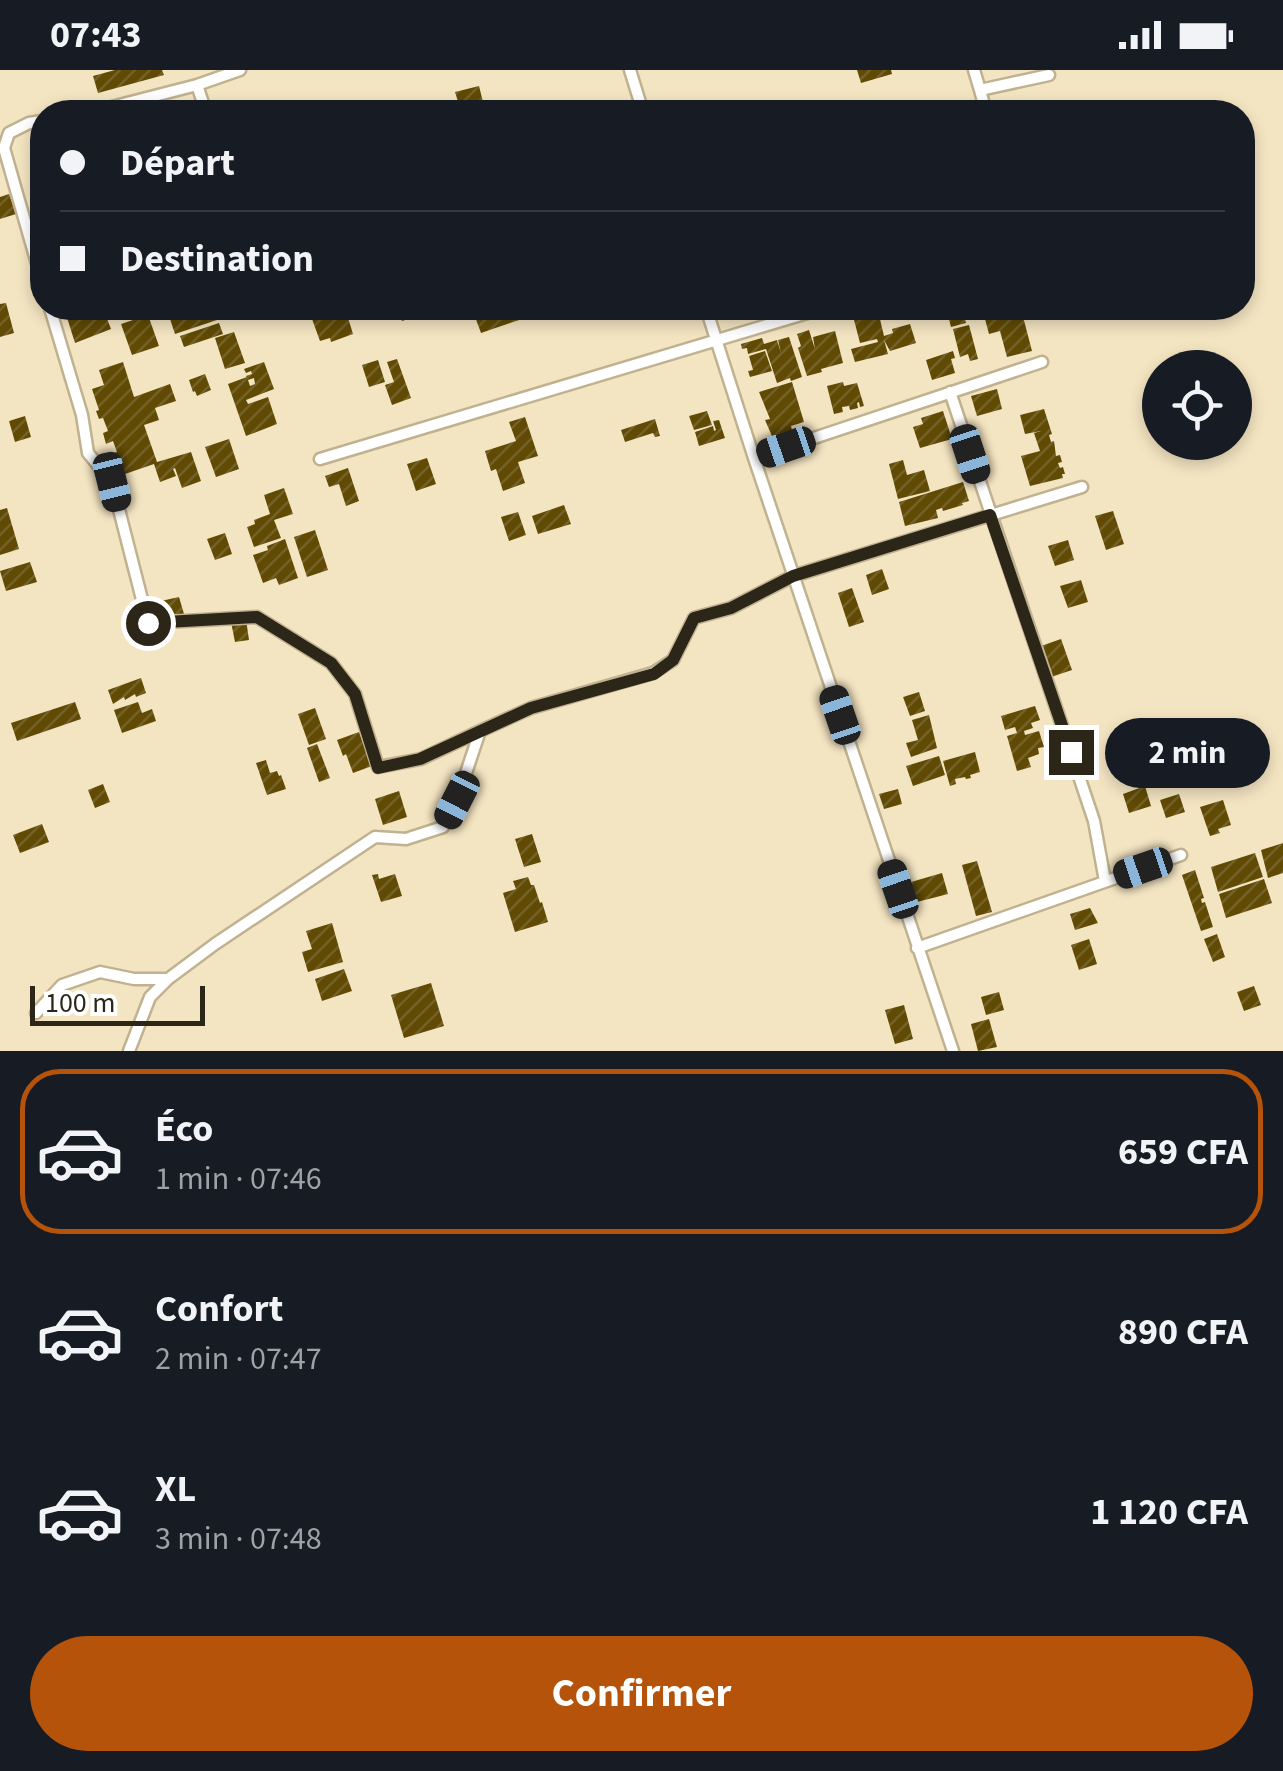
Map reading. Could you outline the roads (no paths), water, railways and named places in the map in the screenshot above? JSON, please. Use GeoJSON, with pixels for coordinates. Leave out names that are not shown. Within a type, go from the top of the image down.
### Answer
{"type":"FeatureCollection","features":[{"type":"Feature","properties":{"kind":"street"},"geometry":{"type":"LineString","coordinates":[[139,100],[240,70]]}},
{"type":"Feature","properties":{"kind":"street"},"geometry":{"type":"LineString","coordinates":[[630,70],[640,100]]}},
{"type":"Feature","properties":{"kind":"street"},"geometry":{"type":"LineString","coordinates":[[974,70],[983,100]]}},
{"type":"Feature","properties":{"kind":"street"},"geometry":{"type":"LineString","coordinates":[[980,90],[1049,75]]}},
{"type":"Feature","properties":{"kind":"street"},"geometry":{"type":"LineString","coordinates":[[197,85],[202,100]]}},
{"type":"Feature","properties":{"kind":"street"},"geometry":{"type":"LineString","coordinates":[[30,123],[9,133],[4,148],[30,239]]}},
{"type":"Feature","properties":{"kind":"street"},"geometry":{"type":"LineString","coordinates":[[54,320],[82,416],[88,454],[112,482],[148,623],[257,617],[331,663],[355,694],[378,768],[420,759],[531,708],[654,674],[673,660],[694,618],[731,608],[793,576],[1082,487]]}},
{"type":"Feature","properties":{"kind":"street"},"geometry":{"type":"LineString","coordinates":[[710,320],[953,1051]]}},
{"type":"Feature","properties":{"kind":"street"},"geometry":{"type":"LineString","coordinates":[[320,459],[784,320]]}},
{"type":"Feature","properties":{"kind":"street"},"geometry":{"type":"LineString","coordinates":[[754,458],[1042,362]]}},
{"type":"Feature","properties":{"kind":"street"},"geometry":{"type":"LineString","coordinates":[[950,392],[1094,820],[1106,881]]}},
{"type":"Feature","properties":{"kind":"street"},"geometry":{"type":"LineString","coordinates":[[129,1051],[150,997],[215,944],[374,838],[406,839],[443,827],[457,800],[480,731]]}},
{"type":"Feature","properties":{"kind":"street"},"geometry":{"type":"LineString","coordinates":[[918,948],[1181,855]]}},
{"type":"Feature","properties":{"kind":"street"},"geometry":{"type":"LineString","coordinates":[[36,1013],[62,985],[100,972],[134,979],[168,979]]}}]}
